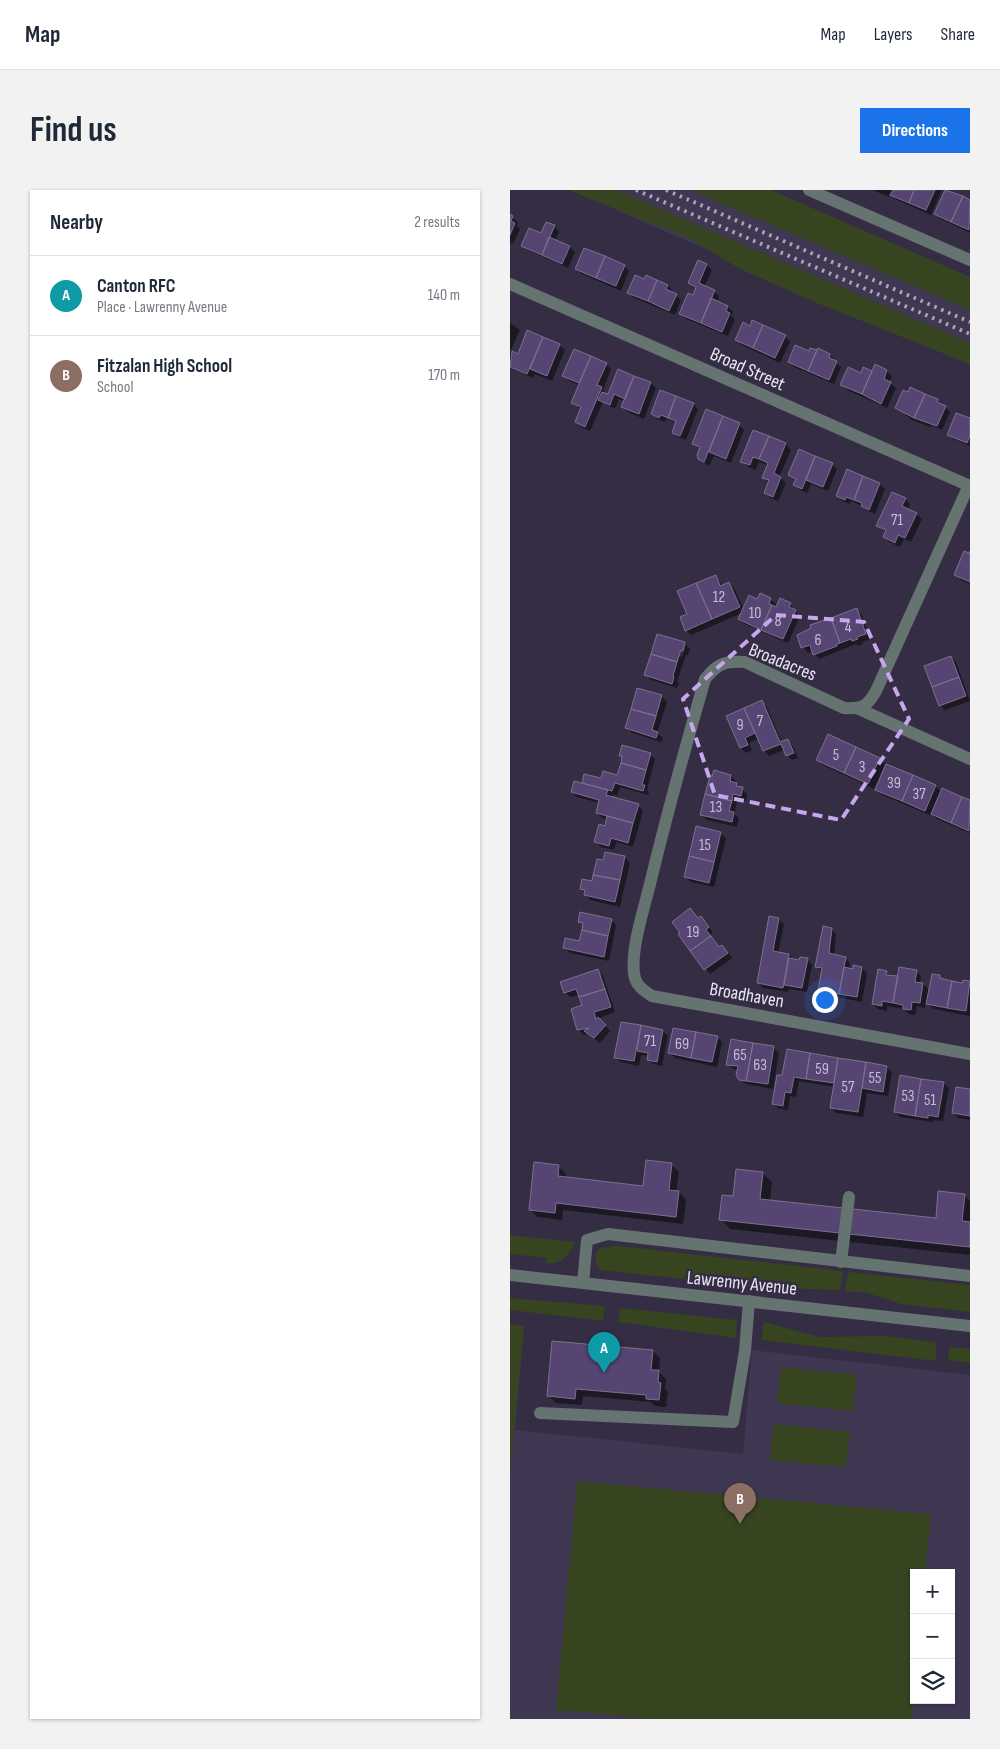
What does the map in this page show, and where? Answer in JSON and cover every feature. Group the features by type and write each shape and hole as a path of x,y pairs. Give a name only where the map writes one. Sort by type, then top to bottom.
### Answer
{"street":[{"path":"809,190 970,260"},
{"name":"Broad Street","path":"510,284 969,486"},
{"path":"859,708 870,702 876,691 969,486"},
{"name":"Broadacres","path":"639,987 634,975 634,959 642,916 666,816 705,679 714,667 728,661 745,662 844,708 859,708 970,759"},
{"name":"Broadhaven","path":"639,987 652,996 970,1054"},
{"path":"840,1262 849,1197"},
{"path":"583,1283 587,1240 608,1234 970,1276"},
{"name":"Lawrenny Avenue","path":"510,1275 970,1326"},
{"path":"540,1412 733,1422 744,1359 749,1301"}],"highlighted area":[{"path":"776,615 864,622 909,719 841,820 715,795 683,699"}],"shaded area":[{"path":"571,190 745,190 970,293 970,365"},
{"path":"524,1326 515,1430 743,1454 752,1350 970,1375 970,1719 510,1719 510,1331"}],"green space":[{"path":"568,190 617,190 970,343 970,364 817,303 740,269 689,238"},
{"path":"690,190 771,190 970,277 970,310"},
{"path":"510,1235 575,1242 567,1255 560,1261 546,1263 546,1258 510,1254"},
{"path":"614,1246 843,1271 840,1290 754,1287 601,1270 596,1265 595,1254 601,1248"},
{"path":"848,1272 970,1285 970,1312 901,1304 867,1293 845,1291"},
{"path":"510,1298 605,1306 603,1321 510,1310"},
{"path":"620,1308 737,1320 736,1338 618,1322"},
{"path":"764,1322 820,1337 882,1336 936,1342 936,1361 761,1340"},
{"path":"510,1324 524,1326 510,1474"},
{"path":"949,1347 970,1349 970,1363 948,1360"},
{"path":"781,1367 857,1375 853,1411 777,1403"},
{"path":"774,1424 850,1432 846,1467 770,1460"},
{"path":"577,1481 931,1514 925,1569 910,1569 910,1704 914,1704 912,1719 652,1719 556,1710"}],"building":[{"path":"893,190 914,190 909,203 890,195"},
{"path":"914,190 935,190 926,210 909,203"},
{"path":"945,190 963,196 951,222 934,214"},
{"path":"963,196 970,200 969,230 951,222"},
{"path":"510,214 513,216 511,221 515,223 510,235"},
{"path":"546,222 555,225 542,255 521,246 529,228 541,233"},
{"path":"549,237 570,246 562,264 542,255"},
{"path":"584,248 605,256 596,278 575,269"},
{"path":"605,256 625,265 616,286 596,278"},
{"path":"698,260 707,264 699,283 715,290 701,323 679,314 688,293 693,295 696,287 688,283"},
{"path":"635,275 644,279 646,275 657,280 648,301 627,293"},
{"path":"657,280 668,285 666,289 677,294 669,311 648,301"},
{"path":"711,298 728,306 726,311 730,313 722,332 701,323"},
{"path":"752,320 763,325 753,348 735,340 743,322 750,326"},
{"path":"763,325 786,335 775,358 753,348"},
{"path":"527,330 543,337 527,374 510,367 512,351 518,354"},
{"path":"543,337 560,344 547,376 530,369"},
{"path":"795,345 809,351 810,348 817,350 808,371 788,362"},
{"path":"818,348 830,354 829,358 837,361 829,380 808,371"},
{"path":"574,349 591,356 579,383 562,376"},
{"path":"591,356 607,363 597,385 602,387 585,427 575,422 581,407 571,403"},
{"path":"875,364 887,370 884,379 891,382 881,404 862,394"},
{"path":"848,367 861,373 863,367 872,371 862,394 840,385"},
{"path":"618,369 634,376 625,399 614,394 610,405 598,400 602,392 608,394"},
{"path":"634,376 651,382 639,414 621,407"},
{"path":"910,387 925,394 914,418 895,408 903,390 908,392"},
{"path":"660,390 676,396 668,418 661,415 659,418 651,414"},
{"path":"925,394 938,399 937,402 946,406 937,426 914,418"},
{"path":"676,396 694,403 680,436 672,433 676,421 668,418"},
{"path":"706,409 723,416 704,462 698,459 697,455 700,447 692,444"},
{"path":"956,413 970,418 970,436 967,443 947,435"},
{"path":"723,416 740,423 726,459 709,452"},
{"path":"753,430 769,436 759,459 753,457 750,465 740,462"},
{"path":"769,436 786,443 774,473 781,477 773,497 764,493 769,480 762,478 768,463 759,459"},
{"path":"799,449 815,456 802,489 793,485 796,479 788,475"},
{"path":"815,456 833,463 823,487 806,480"},
{"path":"847,469 863,476 854,500 846,497 845,500 836,496"},
{"path":"863,476 880,483 869,510 861,506 862,503 854,500"},
{"path":"892,492 906,498 902,506 917,513 905,538 898,535 895,543 883,537 886,530 876,526"},
{"path":"964,551 969,553 970,551 970,582 954,575"},
{"path":"716,575 720,586 729,582 740,607 712,619 696,583"},
{"path":"696,583 712,619 685,631 680,617 687,614 677,591"},
{"path":"760,593 771,598 769,604 772,605 761,630 738,619 749,595 757,599"},
{"path":"780,598 791,603 789,607 796,610 783,639 761,630 772,605 776,607"},
{"path":"857,608 866,634 857,637 858,639 852,641 851,639 840,643 831,618"},
{"path":"831,618 840,643 837,646 813,655 810,645 801,648 797,635 811,628 810,625"},
{"path":"657,634 685,642 677,662 651,654"},
{"path":"651,654 677,662 672,684 644,675"},
{"path":"951,656 959,677 932,687 924,666"},
{"path":"959,677 966,696 939,706 932,687"},
{"path":"637,688 662,695 656,716 631,709"},
{"path":"762,700 780,742 788,739 794,753 786,756 781,744 763,751 744,708"},
{"path":"744,708 755,733 745,738 748,745 740,748 726,716"},
{"path":"631,709 656,716 652,730 658,732 656,738 625,728"},
{"path":"828,734 856,747 844,773 816,760"},
{"path":"622,745 651,753 646,770 621,763 622,756 619,756"},
{"path":"856,747 880,758 868,784 844,773"},
{"path":"621,763 646,770 642,785 645,785 643,791 615,783 612,791 582,783 584,774 601,778 603,771 617,775"},
{"path":"886,764 913,775 902,801 875,790"},
{"path":"714,770 731,775 730,781 737,783 736,786 743,787 741,796 733,794 732,801 705,794 710,776 712,776"},
{"path":"913,775 936,785 925,811 902,801"},
{"path":"574,781 608,790 606,795 639,804 633,823 596,813 599,800 571,792"},
{"path":"942,788 962,797 951,823 931,814"},
{"path":"705,794 732,801 729,811 734,812 732,822 700,815"},
{"path":"962,797 970,800 969,831 951,823"},
{"path":"607,816 633,823 628,843 611,838 609,846 594,842 599,824 605,826"},
{"path":"696,826 721,832 714,862 689,856"},
{"path":"605,852 625,856 620,880 593,875 597,859 603,860"},
{"path":"689,856 714,862 709,883 684,877"},
{"path":"593,875 620,880 615,902 584,895 585,890 580,889 582,879 592,881"},
{"path":"690,908 698,918 701,916 709,927 706,930 711,936 690,951 672,922"},
{"path":"580,912 612,919 608,936 582,930 583,923 578,922"},
{"path":"769,916 779,918 773,951 789,954 783,988 757,983"},
{"path":"823,926 832,928 829,953 846,957 839,994 828,992 827,998 817,996 822,968 815,967"},
{"path":"582,930 608,936 604,957 563,948 565,938 579,941"},
{"path":"711,936 719,947 722,945 728,953 704,970 690,951"},
{"path":"800,957 808,958 802,988 784,985 789,958 799,960"},
{"path":"853,965 862,967 857,997 839,994 844,967 853,969"},
{"path":"899,967 917,970 915,982 923,983 920,1003 912,1002 911,1010 903,1009 903,1005 893,1003"},
{"path":"598,969 605,989 579,997 576,989 564,993 560,982"},
{"path":"878,969 887,971 886,975 898,976 893,1003 882,1001 882,1006 872,1004"},
{"path":"932,974 940,975 940,978 952,981 947,1008 926,1004"},
{"path":"963,980 970,981 966,1011 947,1008 952,981 962,983"},
{"path":"605,989 611,1007 594,1012 596,1020 598,1017 606,1025 594,1038 584,1031 589,1028 577,1030 571,1009 582,1005 579,997"},
{"path":"621,1022 641,1025 634,1061 614,1058"},
{"path":"641,1025 663,1030 657,1062 647,1060 648,1053 637,1051"},
{"path":"673,1028 696,1032 691,1058 668,1053"},
{"path":"696,1032 718,1036 712,1062 691,1058"},
{"path":"731,1039 753,1043 746,1081 739,1080 736,1075 738,1066 726,1065"},
{"path":"753,1043 774,1046 768,1084 746,1081"},
{"path":"787,1049 810,1053 806,1079 794,1077 791,1093 785,1092 783,1106 772,1104 777,1075 782,1075"},
{"path":"810,1053 838,1058 834,1083 806,1079"},
{"path":"838,1058 866,1062 858,1112 830,1108"},
{"path":"866,1062 887,1066 883,1092 862,1088"},
{"path":"900,1075 921,1079 915,1116 894,1112"},
{"path":"921,1079 944,1082 938,1117 928,1115 928,1118 915,1116"},
{"path":"956,1087 970,1089 970,1116 952,1113"},
{"path":"646,1160 672,1163 669,1190 679,1191 676,1217 556,1203 555,1213 529,1210 534,1162 559,1165 558,1176 643,1186"},
{"path":"736,1169 763,1172 760,1199 936,1218 938,1191 965,1194 962,1221 970,1222 970,1247 719,1220 722,1195 733,1196"},
{"path":"552,1341 653,1350 651,1370 659,1370 658,1382 661,1383 659,1400 646,1399 646,1395 576,1389 575,1399 547,1396"}],"railway":[{"path":"636,190 970,334"},
{"path":"666,190 970,322"}],"place":[{"name":"Canton RFC","path":"604,1373"},
{"name":"Fitzalan High School","path":"740,1524"}]}
